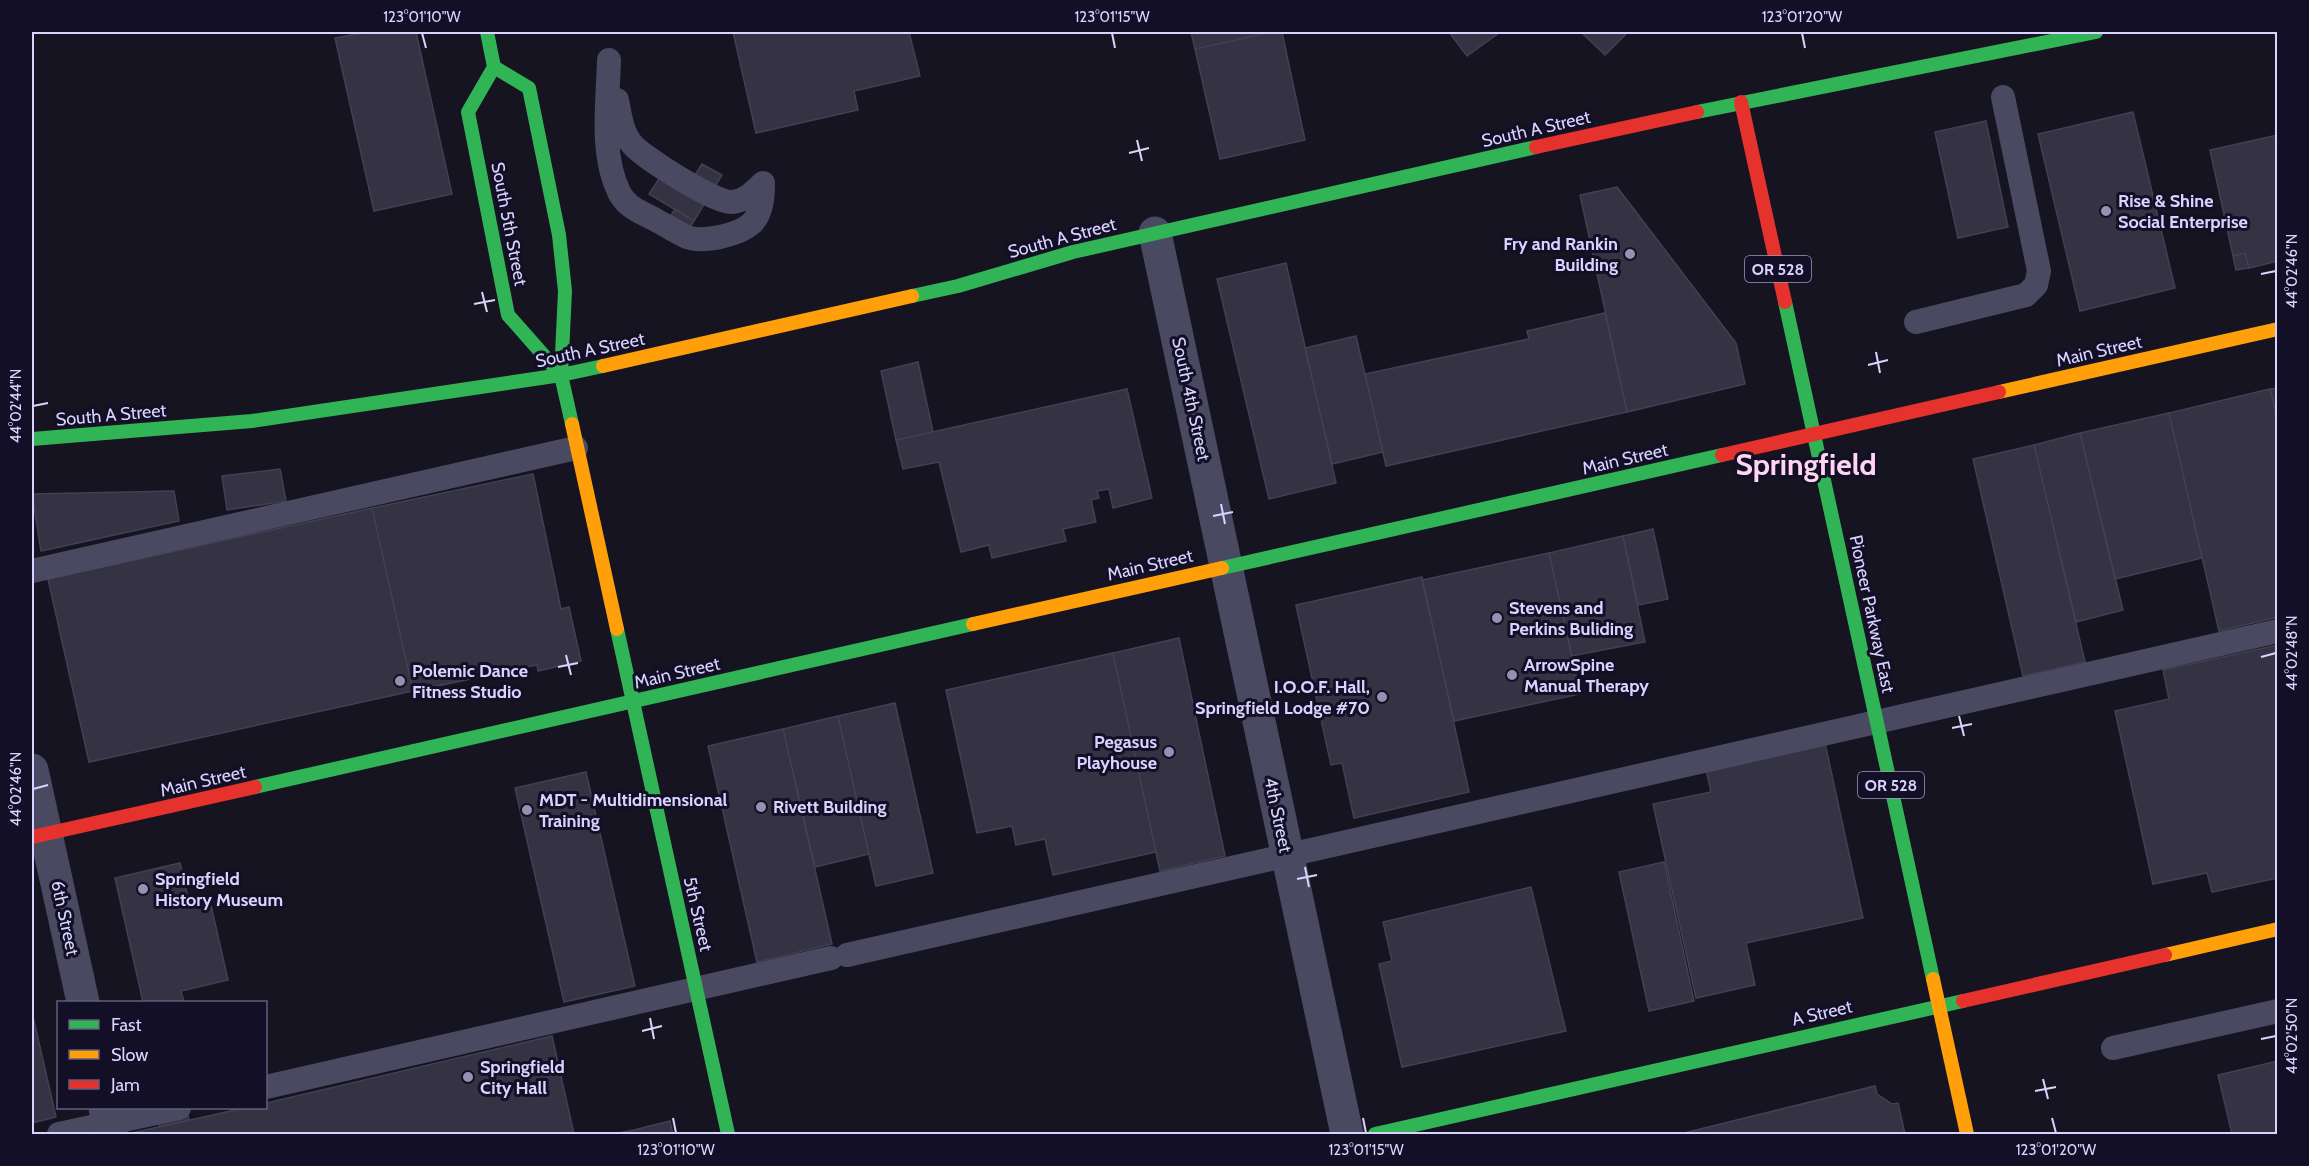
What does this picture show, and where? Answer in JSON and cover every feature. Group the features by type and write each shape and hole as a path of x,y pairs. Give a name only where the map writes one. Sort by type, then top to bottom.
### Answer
{"main road":[{"path":"487,32 494,67"},
{"name":"South A Street","path":"32,439 252,421 561,375 958,286 1073,252 1155,233 1741,102 2096,32"},
{"name":"South 5th Street","path":"561,375 508,315 468,112 494,67 529,88 559,235 565,291 561,375 632,702"},
{"name":"Pioneer Parkway East","path":"1741,102 1967,1134"},
{"name":"Main Street","path":"39,836 1227,566 1815,436 2277,329"},
{"name":"5th Street","path":"632,702 728,1134"},
{"name":"A Street","path":"1375,1134 2277,929"}],"street":[{"name":"South 4th Street","path":"1155,233 1227,566"},
{"name":"4th Street","path":"1227,566 1286,854 1347,1134"},
{"name":"6th Street","path":"32,770 39,836 82,1001"}],"lane":[{"path":"609,60 626,133 631,143 646,158 721,201 741,200 751,195 763,183 762,200 753,222 738,231 705,239 688,237 629,206 620,195 614,181 608,148 609,60"},
{"path":"1916,322 2026,295 2036,285 2039,271 2003,97"},
{"path":"32,571 576,448"},
{"path":"267,1088 1286,854 2277,631"},
{"path":"2113,1048 2277,1011"},
{"path":"59,1134 170,1109"}],"building":[{"path":"367,32 416,32 452,194 374,211 335,38"},
{"path":"733,32 909,32 920,76 854,91 858,110 756,133"},
{"path":"1191,32 1272,32 1195,49"},
{"path":"1272,32 1282,32 1305,140 1220,159 1195,49"},
{"path":"1449,32 1498,32 1499,33 1467,56"},
{"path":"1581,32 1628,32 1605,55"},
{"name":"Rise & Shine Social Enterprise","path":"2133,112 2175,288 2080,311 2038,134"},
{"path":"1986,121 2008,227 1958,238 1935,132"},
{"path":"2278,135 2278,261 2249,268 2245,253 2233,256 2210,150"},
{"path":"702,164 722,175 708,198 688,186"},
{"path":"664,171 708,198 694,221 649,194"},
{"name":"Fry and Rankin Building","path":"1617,187 1736,343 1745,384 1627,412 1580,195"},
{"path":"675,209 694,221 680,242 661,231"},
{"path":"2245,253 2249,268 2236,270 2233,256"},
{"path":"1286,263 1336,483 1269,499 1217,279"},
{"path":"1605,313 1627,412 1386,466 1365,374 1529,339 1527,331"},
{"path":"1356,336 1383,452 1332,464 1305,348"},
{"path":"918,362 933,432 896,440 881,371"},
{"path":"2278,388 2278,421 2270,389"},
{"path":"1127,389 1152,498 1113,508 1109,489 1097,491 1099,498 1091,500 1096,522 1063,529 1066,541 992,558 989,545 961,552 939,462 903,469 896,440"},
{"path":"2270,389 2278,421 2278,617 2219,631 2169,413"},
{"path":"2169,413 2202,558 2115,579 2080,433"},
{"path":"2080,433 2123,610 2076,622 2034,445"},
{"path":"2034,445 2085,662 2023,676 1973,459"},
{"path":"280,469 286,501 227,510 222,476"},
{"path":"533,474 561,609 569,607 581,661 538,671 537,665 413,691 372,508"},
{"path":"174,491 179,521 41,551 32,494"},
{"path":"372,508 413,691 89,762 48,579"},
{"path":"1653,529 1668,599 1638,605 1623,536"},
{"path":"1623,536 1645,642 1572,656 1549,553"},
{"name":"Stevens and Perkins Buliding","path":"1549,553 1580,694 1454,721 1422,580"},
{"name":"I.O.O.F. Hall, Springfield Lodge #70","path":"1422,577 1469,792 1354,818 1342,763 1331,765 1296,605"},
{"name":"Pegasus Playhouse","path":"1179,638 1225,856 1160,871 1113,653"},
{"path":"2278,645 2278,878 2212,892 2207,873 2153,884 2115,711 2169,699 2163,670"},
{"path":"1113,653 1156,852 1053,875 1045,839 1016,845 1012,826 977,833 946,690"},
{"path":"895,703 933,873 876,886 838,716"},
{"path":"838,716 869,854 815,867 783,729"},
{"name":"Rivett Building","path":"783,729 832,944 757,962 708,746"},
{"path":"1825,743 1863,918 1746,943 1755,985 1696,998 1653,804 1711,792 1706,769"},
{"path":"586,772 635,986 564,1002 515,788"},
{"path":"1664,862 1694,1001 1649,1011 1619,872"},
{"path":"180,863 190,907 210,901 228,980 181,991 184,1001 143,1001 115,878"},
{"path":"1531,887 1566,1031 1402,1067 1379,964 1392,961 1383,922"},
{"path":"32,1012 56,1117 32,1123"},
{"name":"Springfield City Hall","path":"552,1036 574,1134 127,1134 240,1109 267,1109 267,1103"},
{"name":"Springfield City Hall","path":"552,1036 574,1134 127,1134 240,1109 267,1109 267,1103"},
{"path":"2278,1061 2278,1134 2232,1134 2218,1075"},
{"path":"1875,1086 1877,1094 1892,1104 1898,1103 1905,1134 1680,1134"},
{"path":"186,1109 189,1120 160,1127 156,1111"},
{"path":"670,1121 673,1134 613,1134 634,1130"}],"traffic: fast":[{"path":"487,32 494,67 468,112 508,315 561,375"},
{"path":"1697,112 2096,32"},
{"path":"494,67 529,88 559,235 565,291 561,375 572,424"},
{"path":"912,296 958,286 1073,252 1536,147"},
{"path":"1785,302 1933,979"},
{"path":"32,439 252,421 561,375 603,366"},
{"path":"1222,568 1722,455"},
{"path":"255,787 973,624"},
{"path":"617,629 728,1134"},
{"path":"1375,1134 1963,1001"}],"traffic: slow":[{"path":"603,366 912,296"},
{"path":"1999,392 2278,329"},
{"path":"572,424 617,629"},
{"path":"973,624 1222,568"},
{"path":"2165,955 2278,929"},
{"path":"1933,979 1967,1134"}],"traffic: jam":[{"path":"1741,102 1785,302"},
{"path":"1536,147 1697,112"},
{"path":"1722,455 1999,392"},
{"path":"32,837 255,787"},
{"path":"1963,1001 2165,955"}],"place":[{"name":"Rise & Shine Social Enterprise","path":"2106,211"},
{"name":"Fry and Rankin Building","path":"1630,254"},
{"name":"Stevens and Perkins Buliding","path":"1497,618"},
{"name":"ArrowSpine Manual Therapy","path":"1512,675"},
{"name":"Polemic Dance Fitness Studio","path":"400,681"},
{"name":"I.O.O.F. Hall, Springfield Lodge #70","path":"1382,697"},
{"name":"Pegasus Playhouse","path":"1169,752"},
{"name":"Rivett Building","path":"761,807"},
{"name":"MDT - Multidimensional Training","path":"527,810"},
{"name":"Springfield History Museum","path":"143,889"},
{"name":"Springfield City Hall","path":"468,1077"}],"district":[{"name":"Springfield","path":"1806,465"}]}
